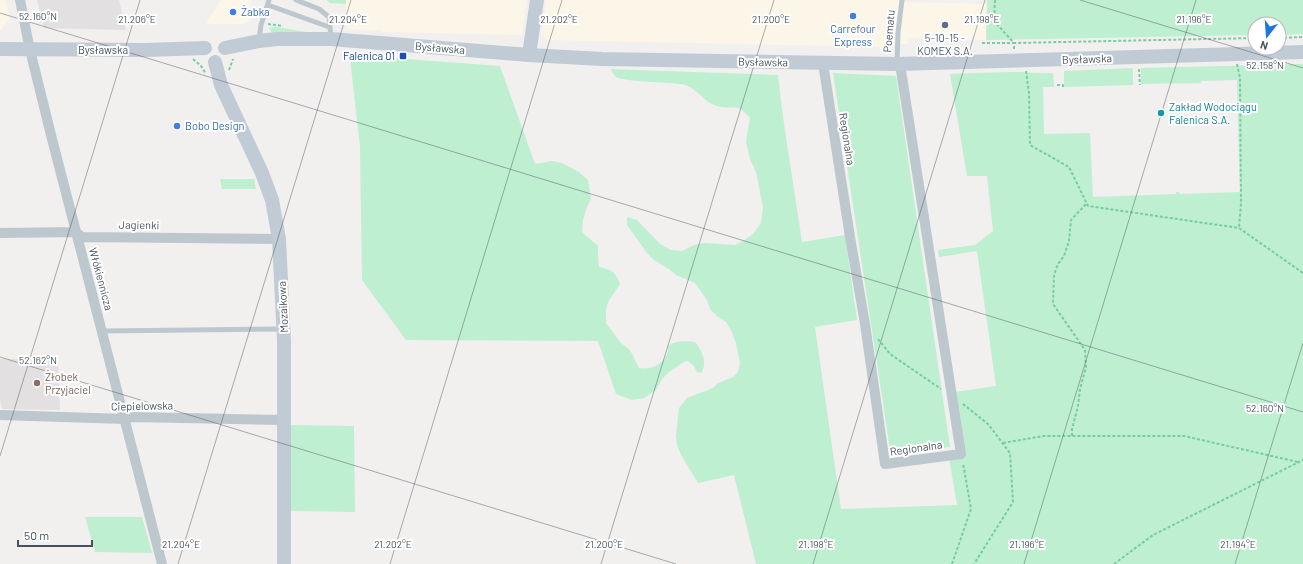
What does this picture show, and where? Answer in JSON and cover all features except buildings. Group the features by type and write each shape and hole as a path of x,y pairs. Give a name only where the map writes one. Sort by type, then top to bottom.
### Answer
{"street":[{"name":"Włókiennicza","path":"20,0 30,50 162,564"},
{"path":"529,56 537,0"},
{"name":"Bysławska","path":"225,48 259,40 330,33 529,56 610,59 898,64 1303,52"},
{"path":"216,41 222,44 225,48 224,57 219,61 211,61 206,56 205,48 209,43 216,41"},
{"name":"Bysławska","path":"0,49 146,50 205,48"},
{"name":"Mozaikowa","path":"215,62 221,85 262,172 272,200 279,239 284,329 284,564"},
{"name":"Regionalna","path":"823,63 865,324 885,464 961,454"},
{"path":"898,64 961,454"},
{"name":"Jagienki","path":"0,233 76,232 82,237 279,239"},
{"name":"Ciepielowska","path":"0,415 124,419 133,417 284,420"}],"lane":[{"path":"296,0 320,9 328,17 330,33"},
{"name":"Poematu","path":"898,64 898,32 902,0"},
{"path":"259,40 262,23 269,3 330,33"},
{"path":"102,331 284,329"}],"path":[{"path":"995,0 994,21 1014,43 1014,54"},
{"path":"1287,38 1303,37"},
{"path":"982,43 1247,38"},
{"path":"190,57 201,66 208,78"},
{"path":"227,74 233,58 237,57"},
{"path":"1236,63 1240,78 1241,203 1239,228"},
{"path":"1139,66 1140,84"},
{"path":"1026,68 1029,93 1030,144 1069,167 1088,206 1239,228 1303,273"},
{"path":"1057,85 1062,85 1063,87"},
{"path":"1072,436 1080,389 1086,367 1085,350 1053,304 1054,282 1056,270 1064,256 1069,241 1071,220 1087,203"},
{"path":"1002,443 1042,436 1184,436 1298,462"},
{"path":"952,564 970,509 961,454"},
{"path":"1114,564 1152,535 1303,460"}],"shaded area":[{"path":"0,0 5,0 10,18 0,31"},
{"path":"37,0 119,0 126,30 44,28"},
{"path":"221,0 252,0 250,19 245,24 205,24"},
{"path":"326,0 527,0 522,35 381,32 381,30 373,31 346,29 346,4 330,3"},
{"path":"546,0 899,0 899,2 987,4 986,40 909,38 908,44 887,44 884,47 548,40 541,34"},
{"path":"0,359 58,359 60,410 2,409 0,399"}],"green space":[{"path":"326,0 346,0 346,4 330,3"},
{"path":"987,0 1303,0 1303,34 1287,35 1287,16 1247,16 1247,35 986,40"},
{"path":"276,27 307,32 272,33 269,28"},
{"path":"352,55 500,66 535,164 552,161 562,163 579,172 588,180 591,199 583,220 582,232 598,246 599,267 613,272 620,284 608,302 606,310 606,323 621,343 630,350 639,368 650,368 658,365 667,355 668,346 671,344 681,341 695,342 700,349 704,361 701,373 697,372 694,366 688,361 684,362 669,372 662,379 656,390 644,398 632,400 616,394 598,341 406,340 362,280 360,147 350,58"},
{"path":"1303,64 1303,564 756,564 734,475 698,483 681,455 677,445 676,436 679,408 687,398 713,388 718,383 733,377 738,372 740,363 732,332 726,322 710,309 707,300 695,283 676,275 654,260 647,253 627,225 627,217 637,220 660,244 671,250 682,251 694,245 704,243 735,245 754,233 761,223 763,207 756,172 750,159 746,142 750,118 738,108 722,107 712,104 686,85 621,79 616,77 611,69 778,75 802,242 845,235 857,320 815,327 841,509 957,505 949,458 964,456 955,392 996,386 977,251 939,257 938,250 975,245 993,231 987,176 967,176 950,74 1010,72 1053,73 1054,87 1043,87 1044,134 1090,133 1093,197 1176,194 1176,192 1179,192 1180,194 1240,192 1237,80 1201,81 1201,83 1141,84 1141,68"},
{"path":"1133,68 1133,85 1064,87 1064,71"},
{"path":"833,73 896,76 950,447 891,456"},
{"path":"220,179 254,179 256,189 222,189"},
{"path":"291,425 354,426 355,512 291,511"},
{"path":"85,517 142,517 152,553 95,552"}],"place":[{"name":"Żabka","path":"233,12"},
{"name":"Carrefour Express","path":"853,16"},
{"name":"5-10-15 - KOMEX S.A.","path":"945,25"},
{"name":"Falenica 01","path":"403,56"},
{"name":"Zakład Wodociągu Falenica S.A.","path":"1161,113"},
{"name":"Bobo Design","path":"177,126"},
{"name":"Żłobek Przyjaciel","path":"37,383"}]}
